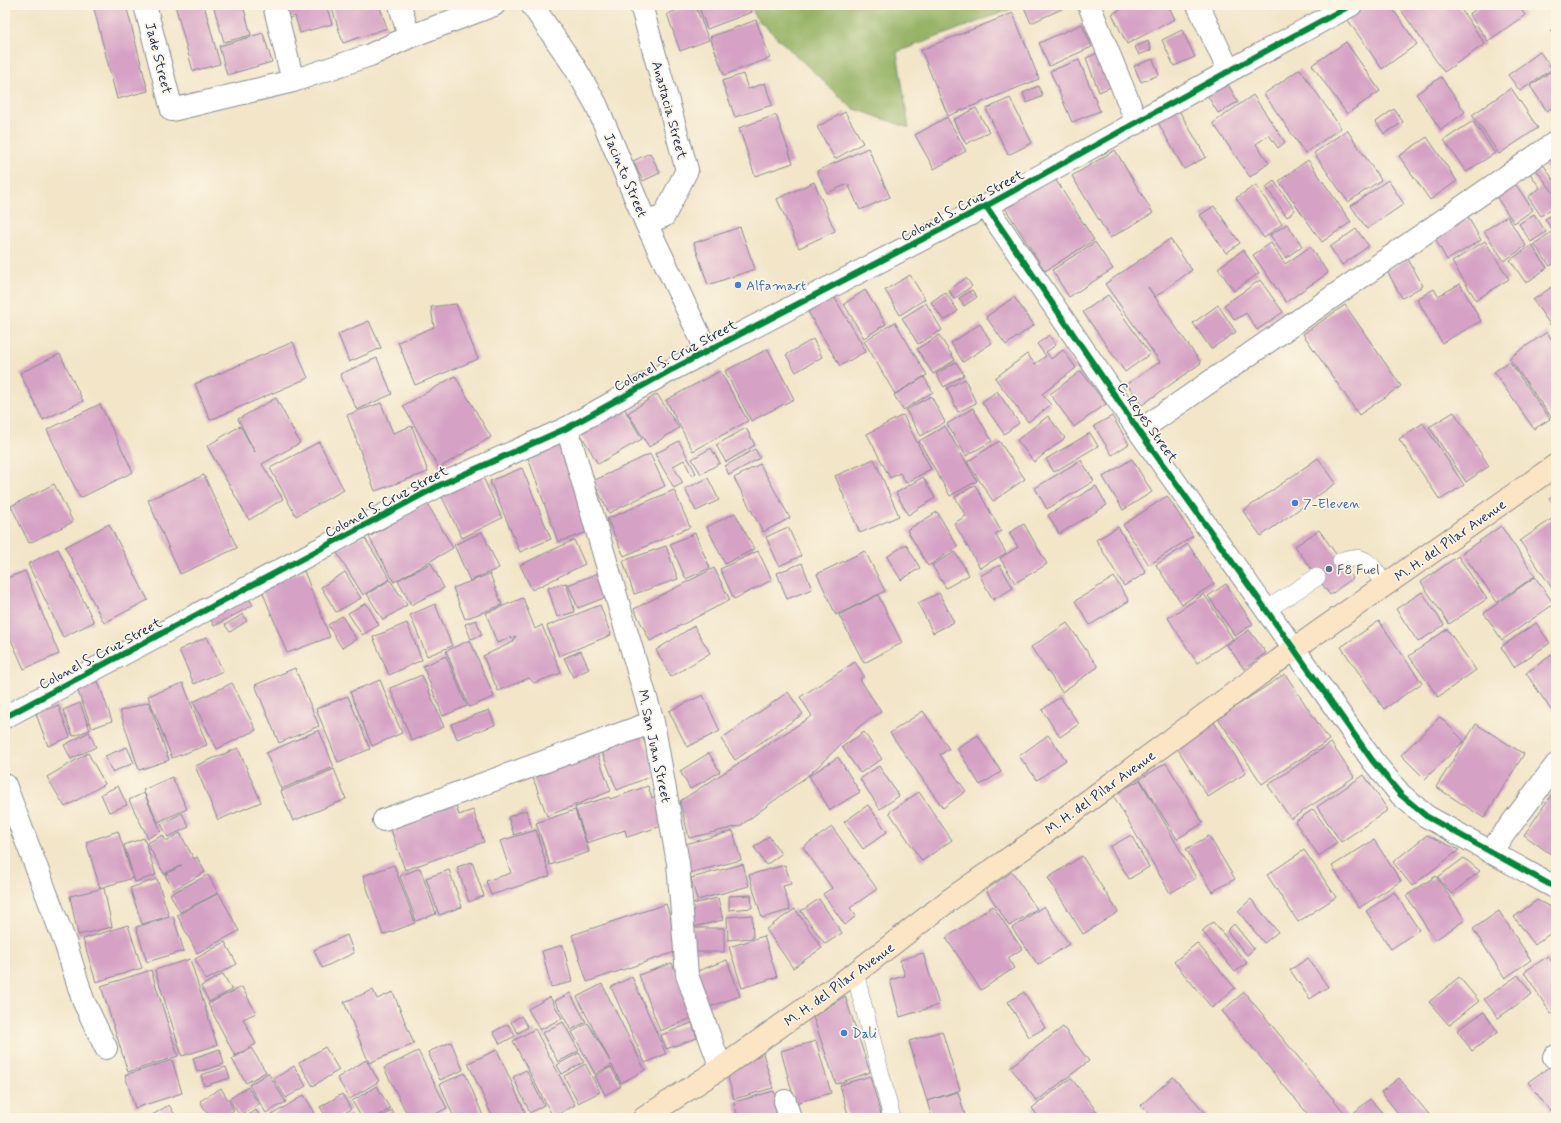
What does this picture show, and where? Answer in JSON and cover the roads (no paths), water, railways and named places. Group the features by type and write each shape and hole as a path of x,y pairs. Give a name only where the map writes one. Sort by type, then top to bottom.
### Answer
{"main road":[{"name":"M. H. del Pilar Avenue","path":"644,1118 721,1068 855,973 952,898 1031,843 1294,649 1556,465"}],"street":[{"name":"Jade Street","path":"146,5 172,110 293,81"},
{"path":"274,5 293,81 370,54 409,37 494,5"},
{"path":"400,5 409,37"},
{"name":"Jacinto Street","path":"532,5 574,66 596,104 646,223 707,351"},
{"name":"Anastacia Street","path":"641,5 687,170 664,216 646,223"},
{"path":"1089,5 1137,123"},
{"path":"1198,5 1229,71"},
{"name":"Colonel S. Cruz Street","path":"5,717 440,485 566,428 707,351 986,206 1350,5"},
{"path":"1139,431 1556,142"},
{"name":"C. Reyes Street","path":"986,206 1139,431 1372,760 1401,795 1426,816 1556,888"},
{"name":"M. San Juan Street","path":"566,428 653,722 678,862 687,975 721,1068"},
{"path":"384,820 653,722"},
{"path":"1490,852 1556,765"},
{"path":"5,785 66,945 83,1000 106,1048"}],"lane":[{"path":"1341,561 1352,557 1362,559 1371,564 1385,586"},
{"path":"1266,610 1317,577"},
{"path":"855,973 892,1118"}],"place":[{"name":"Alfamart","path":"738,285"},
{"name":"7-Eleven","path":"1295,503"},
{"name":"F8 Fuel","path":"1329,569"},
{"name":"Dali","path":"844,1033"}]}
